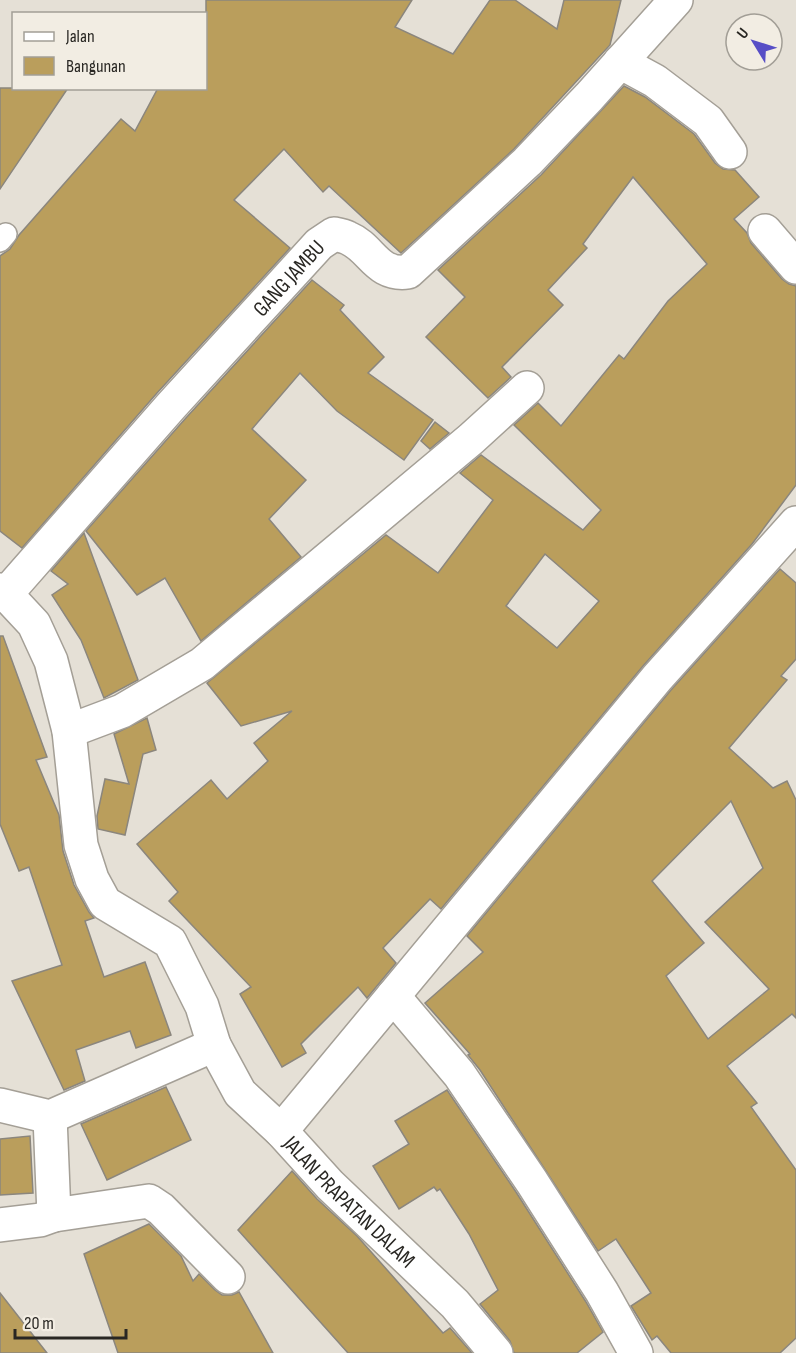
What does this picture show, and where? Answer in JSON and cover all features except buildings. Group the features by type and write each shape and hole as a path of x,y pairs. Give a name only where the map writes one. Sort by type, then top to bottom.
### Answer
{"street":[{"name":"GANG JAMBU","path":"3,592 319,244 334,234 350,238 385,269 395,273 408,272 527,162 676,0"},
{"path":"620,62 655,81 699,114 708,122 730,152"},
{"path":"765,231 796,267"},
{"path":"69,732 122,711 202,664 471,439 527,388"},
{"path":"281,1131 657,678 796,523"},
{"name":"JALAN PRAPATAN DALAM","path":"3,592 34,624 51,661 69,732 81,845 92,879 105,903 170,942 202,1006 214,1044 240,1093 281,1131 330,1185 455,1304 496,1353"},
{"path":"393,996 459,1074 561,1225 636,1353"},
{"path":"0,1105 50,1117 214,1044"},
{"path":"50,1117 54,1215"},
{"path":"0,1225 149,1201 161,1209 228,1277"}]}
